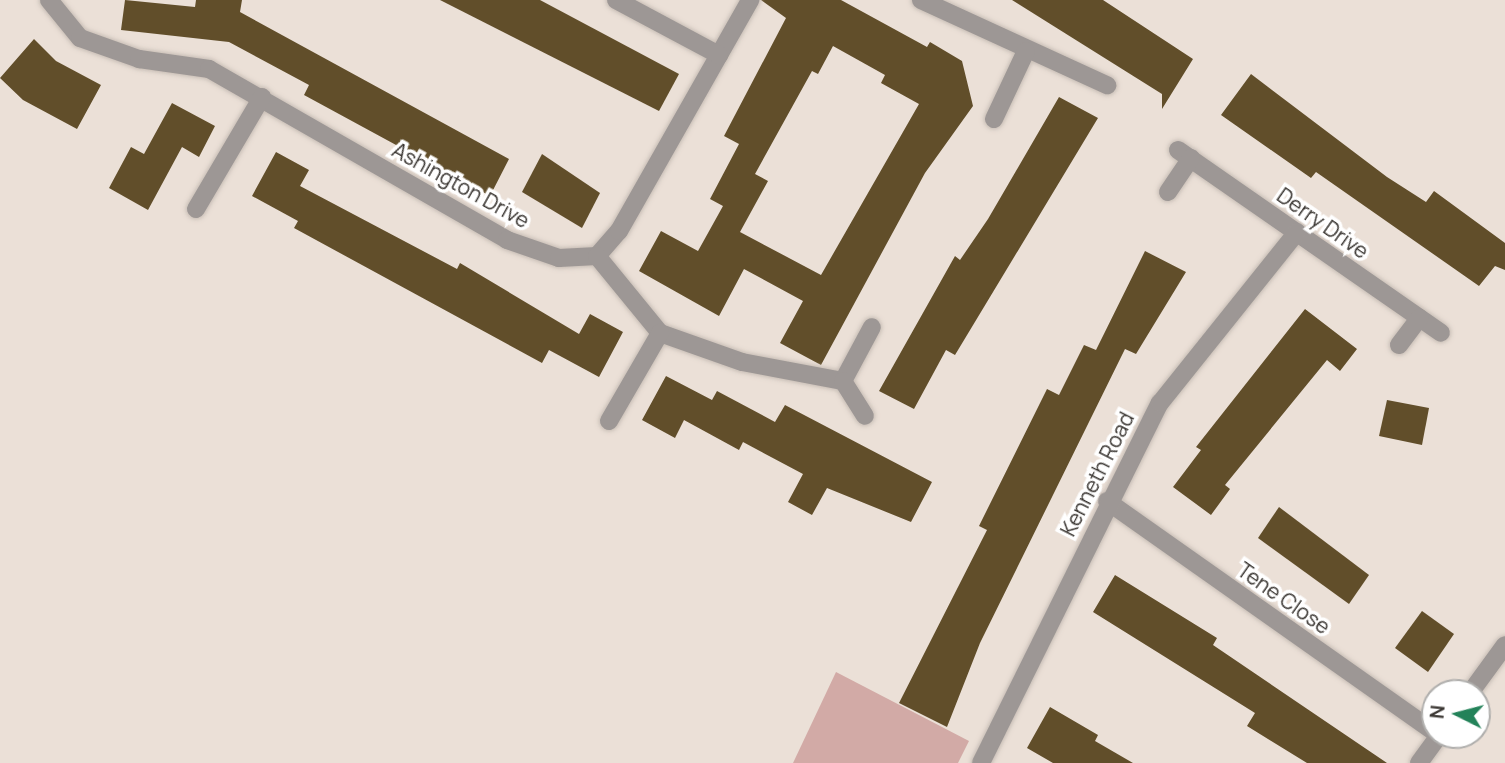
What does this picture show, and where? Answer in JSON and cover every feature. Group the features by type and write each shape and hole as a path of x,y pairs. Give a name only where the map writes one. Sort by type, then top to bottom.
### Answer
{"street":[{"name":"Ashington Drive","path":"48,0 80,38 139,59 209,69 507,240 559,258 597,256"},
{"path":"616,0 719,55"},
{"path":"750,0 626,220 597,256 660,333 742,362 843,381 865,416"},
{"path":"920,0 1026,51 1107,85"},
{"path":"994,119 1026,51"},
{"path":"196,209 262,97"},
{"name":"Derry Drive","path":"1168,192 1184,154 1441,333"},
{"name":"Kenneth Road","path":"981,763 1107,501 1160,402 1297,232"},
{"path":"1399,345 1419,318"},
{"path":"843,381 872,327"},
{"path":"609,421 660,333"},
{"name":"Tene Close","path":"1107,501 1421,722"},
{"path":"1480,679 1505,645"}],"shaded area":[{"path":"836,672 969,741 958,763 793,763"}],"building":[{"path":"125,0 195,7 196,0 242,0 240,12 509,159 490,196 304,95 309,85 229,42 121,30"},
{"path":"440,0 540,0 679,74 659,111"},
{"path":"761,0 841,0 927,47 930,42 962,61 973,106 925,173 821,365 780,343 803,301 744,269 719,316 639,271 661,231 698,251 723,206 710,199 739,144 724,136 786,18","holes":["833,46 885,75 881,83 919,104 821,275 740,232 768,181 755,174 812,71 818,74"]},
{"path":"1012,0 1103,0 1193,59 1162,109 1162,94"},
{"path":"34,39 56,61 101,85 77,129 23,100 0,78"},
{"path":"1251,74 1387,177 1426,202 1434,191 1505,243 1505,270 1495,266 1479,286 1316,172 1311,178 1221,115"},
{"path":"1059,97 1098,118 955,355 946,350 914,409 879,391 955,256 960,260 988,219"},
{"path":"172,103 215,126 199,157 182,147 148,210 109,188 131,147 144,154"},
{"path":"276,152 309,170 300,186 457,269 460,263 579,334 590,314 623,332 599,377 549,350 542,363 294,228 298,221 252,196"},
{"path":"542,154 600,193 582,228 522,192"},
{"path":"1145,251 1186,272 1136,354 1125,349 980,643 947,727 899,703 987,530 979,526 1047,389 1059,395 1084,345 1096,350"},
{"path":"1305,309 1357,349 1340,371 1327,360 1225,485 1230,489 1211,515 1173,487 1201,450 1196,447"},
{"path":"666,376 712,400 717,391 775,422 785,405 932,482 911,522 827,488 812,515 788,502 803,474 743,442 739,450 684,420 675,438 642,420"},
{"path":"1387,400 1429,408 1422,445 1379,436"},
{"path":"1279,507 1369,575 1349,604 1258,538"},
{"path":"1115,575 1217,638 1213,645 1387,763 1307,763 1247,726 1255,713 1093,612"},
{"path":"1422,611 1454,634 1428,672 1395,648"},
{"path":"1050,707 1098,735 1095,741 1133,763 1053,763 1027,748"}]}
